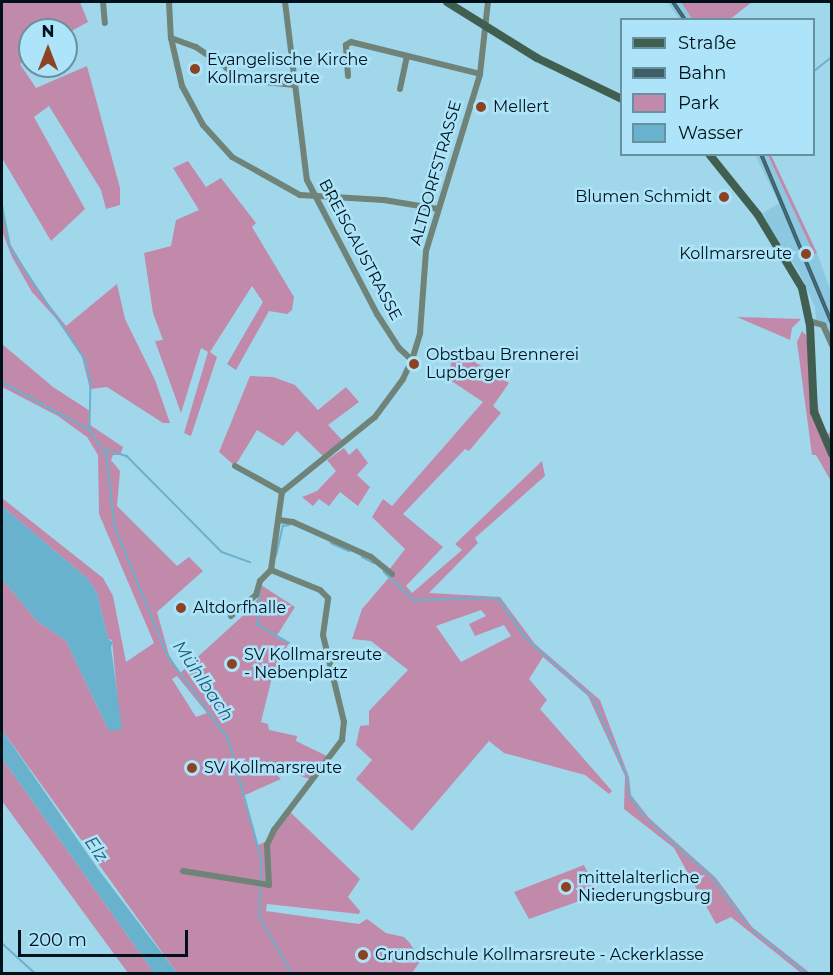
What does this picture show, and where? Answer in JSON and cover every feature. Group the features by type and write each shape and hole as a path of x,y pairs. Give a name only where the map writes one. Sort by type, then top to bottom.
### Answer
{"main road":[{"path":"447,2 484,22 537,58 620,99"},
{"path":"711,156 748,201 788,261 802,288 809,321 811,389 822,436 831,454"}],"street":[{"path":"103,2 105,23"},
{"path":"169,2 171,38 182,87 216,141 232,157 268,180 315,198 375,199 438,209"},
{"name":"BREISGAUSTRASSE","path":"285,2 303,161 315,198 377,314 399,348 412,360"},
{"name":"ALTDORFSTRASSE","path":"282,492 375,417 403,379 412,360 420,333 426,251 480,74 488,2"},
{"path":"171,38 196,47 244,80 295,85"},
{"path":"348,76 348,42 480,74"},
{"path":"400,89 407,56"},
{"path":"809,321 822,325 831,345"},
{"path":"231,616 256,595 260,581 272,570 282,492 236,466"},
{"path":"279,519 293,522 371,557 392,574"},
{"path":"183,871 268,885 269,840 336,751 344,725 323,635 328,598 320,590 272,570"}],"shaded area":[{"path":"667,2 681,2 691,18 678,18"},
{"path":"756,156 768,156 817,253 831,291 831,345 826,329 816,321 815,307 799,272 761,214 779,203"}],"green space":[{"path":"2,2 80,2 88,22 78,27 78,18 18,18 18,78 29,78 36,88 59,78 78,78 78,70 87,66 120,188 120,205 106,209 101,190 49,106 34,117 85,209 51,241 2,158"},
{"path":"681,2 752,2 732,18 691,18"},
{"path":"768,156 771,156 817,253 814,254"},
{"path":"188,161 206,187 221,178 256,223 252,227 294,297 292,310 287,314 269,311 236,370 227,364 263,302 252,286 210,352 217,357 191,436 184,433 208,352 201,348 181,413 155,341 163,340 153,313 144,253 171,246 176,220 199,210 173,168"},
{"path":"2,199 9,242 41,295 66,326 117,284 125,319 155,380 170,423 163,423 107,387 90,389 82,357 61,324 32,292 12,257 2,231"},
{"path":"737,317 801,319 792,328 790,340"},
{"path":"802,331 806,335 819,412 827,434 831,432 831,481 816,455 812,455 797,342"},
{"path":"2,344 53,387 90,411 90,425 123,447 120,455 113,455 111,460 120,471 117,506 177,566 189,557 203,571 157,612 169,655 180,673 247,612 260,596 261,585 295,607 276,637 289,643 274,669 261,722 268,724 269,730 297,736 296,741 331,758 313,780 279,769 276,774 281,779 243,796 258,845 269,840 289,811 360,879 348,897 360,911 359,914 267,904 266,911 359,924 367,919 386,933 404,937 409,942 421,960 412,973 177,973 2,730 2,579 36,620 66,641 107,727 119,715 112,640 108,639 97,593 88,579 2,506 2,498 103,578 113,596 126,662 154,643 99,514 98,455 87,437 58,416 2,387","holes":["177,676 207,713 196,717 172,679"]},
{"path":"455,350 509,383 493,406 501,413 469,451 465,449 403,514 443,547 406,586 412,593 462,550 455,544 542,461 545,476 475,538 478,543 429,593 500,597 535,644 600,700 629,777 631,795 649,818 716,878 752,927 810,973 801,973 731,917 716,924 674,848 624,809 625,776 588,696 543,657 529,679 547,700 540,709 612,791 609,794 585,775 504,753 489,741 412,831 356,779 372,760 356,745 360,726 369,725 369,711 408,670 371,641 352,639 362,609 392,574 389,570 405,549 372,517 383,499 392,506 483,402 447,378","holes":["481,610 486,616 469,624 475,636 504,625 511,636 461,662 436,626"]},
{"path":"250,376 273,377 295,385 318,410 346,387 359,402 328,425 343,441 324,457 297,431 283,446 257,430 235,466 219,452"},
{"path":"344,448 349,455 357,448 368,463 357,475 370,487 358,506 340,492 329,506 319,499 313,506 302,497 317,491 336,471 327,460"},
{"path":"2,758 154,973 128,973 2,801"},
{"path":"584,865 599,894 529,919 514,892"}],"water":[{"path":"2,506 88,579 97,593 108,639 113,642 111,647 122,729 110,731 107,727 66,641 36,620 2,579"},
{"path":"2,730 98,869 177,973 154,973 2,758"}],"waterway":[{"path":"815,70 832,57"},
{"path":"2,204 11,249 85,359 91,382 90,430"},
{"name":"Mühlbach","path":"2,382 90,430 107,456 115,527 168,656 229,740 261,856 262,882"},
{"path":"106,450 127,456 222,552 250,562"},
{"path":"276,556 283,526 289,525"},
{"path":"331,543 349,551"},
{"path":"362,557 374,563"},
{"path":"384,572 414,600 498,598 526,638 594,699 628,778 629,794 646,818"},
{"path":"261,588 258,625 289,643"},
{"path":"649,821 712,877 749,926"},
{"name":"Mühlbach","path":"261,887 260,917 292,974"},
{"path":"753,930 808,974"},
{"path":"2,943 36,974"}],"railway":[{"path":"673,2 684,18"},
{"path":"762,156 832,324"}],"place":[{"name":"Evangelische Kirche Kollmarsreute","path":"195,69"},
{"name":"Mellert","path":"481,107"},
{"name":"Blumen Schmidt","path":"724,197"},
{"name":"Kollmarsreute","path":"806,254"},
{"name":"Obstbau Brennerei Lupberger","path":"414,364"},
{"name":"Altdorfhalle","path":"181,608"},
{"name":"SV Kollmarsreute - Nebenplatz","path":"232,664"},
{"name":"SV Kollmarsreute","path":"192,768"},
{"name":"mittelalterliche Niederungsburg","path":"566,887"},
{"name":"Grundschule Kollmarsreute - Ackerklasse","path":"363,955"}],"water label":[{"name":"Elz","path":"96,849"}]}
